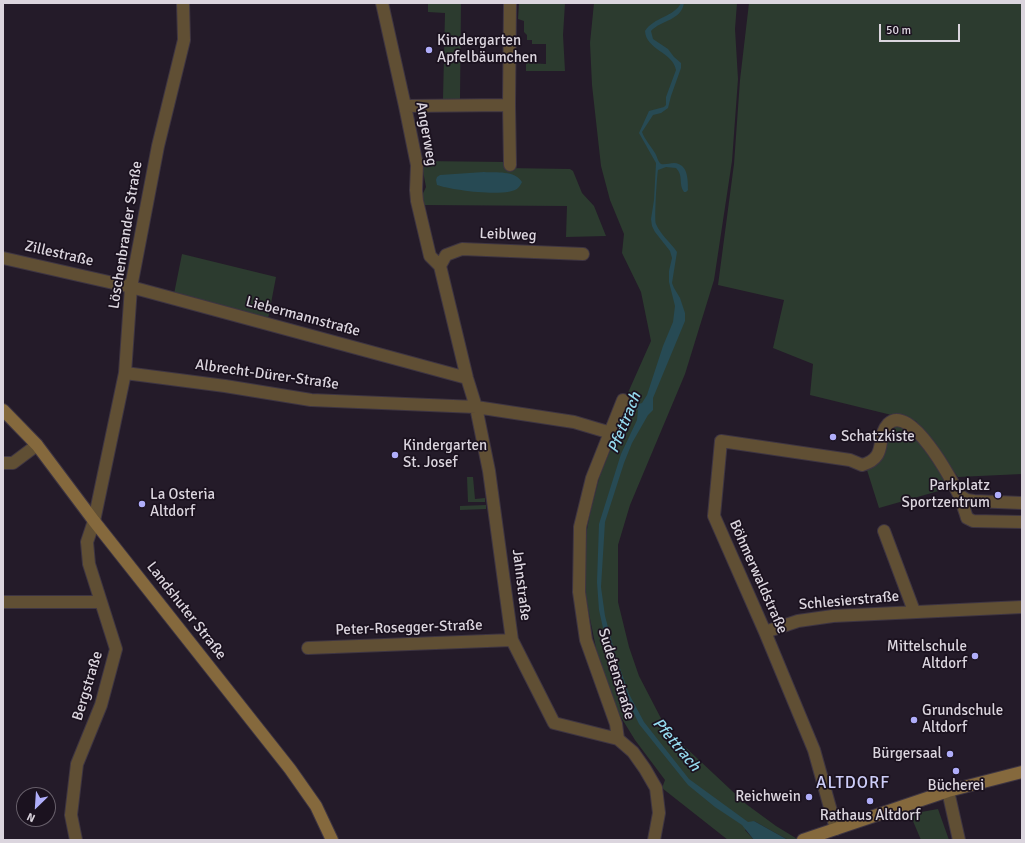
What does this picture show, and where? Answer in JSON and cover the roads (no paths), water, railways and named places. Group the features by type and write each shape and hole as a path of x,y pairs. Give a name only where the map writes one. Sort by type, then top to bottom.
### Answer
{"street":[{"name":"Löschenbrander Straße","path":"94,521 125,372 131,287 158,146 184,40 183,3"},
{"name":"Angerweg","path":"382,3 417,165 417,201 430,256 440,266"},
{"path":"510,3 510,165"},
{"path":"405,106 509,105"},
{"name":"Leiblweg","path":"440,266 446,255 462,249 583,254"},
{"name":"Zillestraße","path":"3,258 131,287"},
{"name":"Jahnstraße","path":"440,266 467,378 476,408 494,508 512,640 554,723 618,738 633,752 656,788 659,813 654,840"},
{"name":"Liebermannstraße","path":"131,287 467,378"},
{"name":"Albrecht-Dürer-Straße","path":"125,372 311,400 476,408"},
{"name":"Sudetenstraße","path":"618,738 616,724 586,640 579,592 580,527 592,478 623,400"},
{"path":"476,408 574,422 611,433"},
{"name":"Landshuter Straße","path":"3,410 37,445 94,521 290,768 316,806 332,840"},
{"name":"Böhmerwaldstraße","path":"836,829 814,750 765,632 714,516 721,442 850,460 862,465 872,461 879,453 884,430 889,423 896,420 910,425 919,433 945,468 959,496 967,518 973,521 1022,522"},
{"path":"3,463 13,463 37,445"},
{"path":"959,496 967,500 974,501 1022,503"},
{"name":"Bergstraße","path":"76,840 71,815 77,764 102,705 116,649 88,564 87,542 94,521"},
{"name":"Schlesierstraße","path":"884,531 914,611"},
{"path":"3,602 101,602"},
{"name":"Schlesierstraße","path":"765,632 798,621 833,616 1022,607"},
{"name":"Peter-Rosegger-Straße","path":"308,648 512,640"},
{"path":"805,839 948,791 1022,772"},
{"path":"948,791 959,840"}],"water":[{"path":"681,3 684,3 682,9 675,17 655,27 651,31 653,39 668,49 681,63 681,68 668,108 661,113 653,115 642,132 661,164 679,164 685,169 687,177 688,190 684,192 681,186 680,174 676,168 666,167 658,170 655,215 658,228 677,252 672,283 680,298 685,313 685,321 653,398 653,410 648,415 632,443 624,463 605,522 601,587 605,616 616,657 629,694 644,722 689,779 748,822 754,821 788,840 754,840 742,825 715,807 688,785 639,724 629,703 621,691 607,646 599,610 597,582 599,524 621,454 637,420 638,410 634,409 632,406 642,403 647,395 663,346 673,322 675,306 669,282 669,271 672,258 670,251 655,232 651,219 654,200 656,163 639,133 649,111 664,107 666,105 666,97 676,70 670,59 650,43 646,37 645,31 653,23 678,8"},
{"path":"484,172 510,174 519,178 522,182 518,188 512,191 492,193 466,191 437,185 436,180 440,175"}],"place":[{"name":"Kindergarten Apfelbäumchen","path":"429,50"},
{"name":"Schatzkiste","path":"833,437"},
{"name":"Kindergarten St. Josef","path":"395,455"},
{"name":"Parkplatz Sportzentrum","path":"998,495"},
{"name":"La Osteria Altdorf","path":"142,504"},
{"name":"Mittelschule Altdorf","path":"975,656"},
{"name":"Grundschule Altdorf","path":"914,720"},
{"name":"Bürgersaal","path":"950,754"},
{"name":"Bücherei","path":"956,771"},
{"name":"Reichwein","path":"809,797"},
{"name":"Rathaus Altdorf","path":"870,801"}],"district":[{"name":"ALTDORF","path":"853,784"}],"water label":[{"name":"Pfettrach","path":"625,423"},
{"name":"Pfettrach","path":"676,745"}]}
